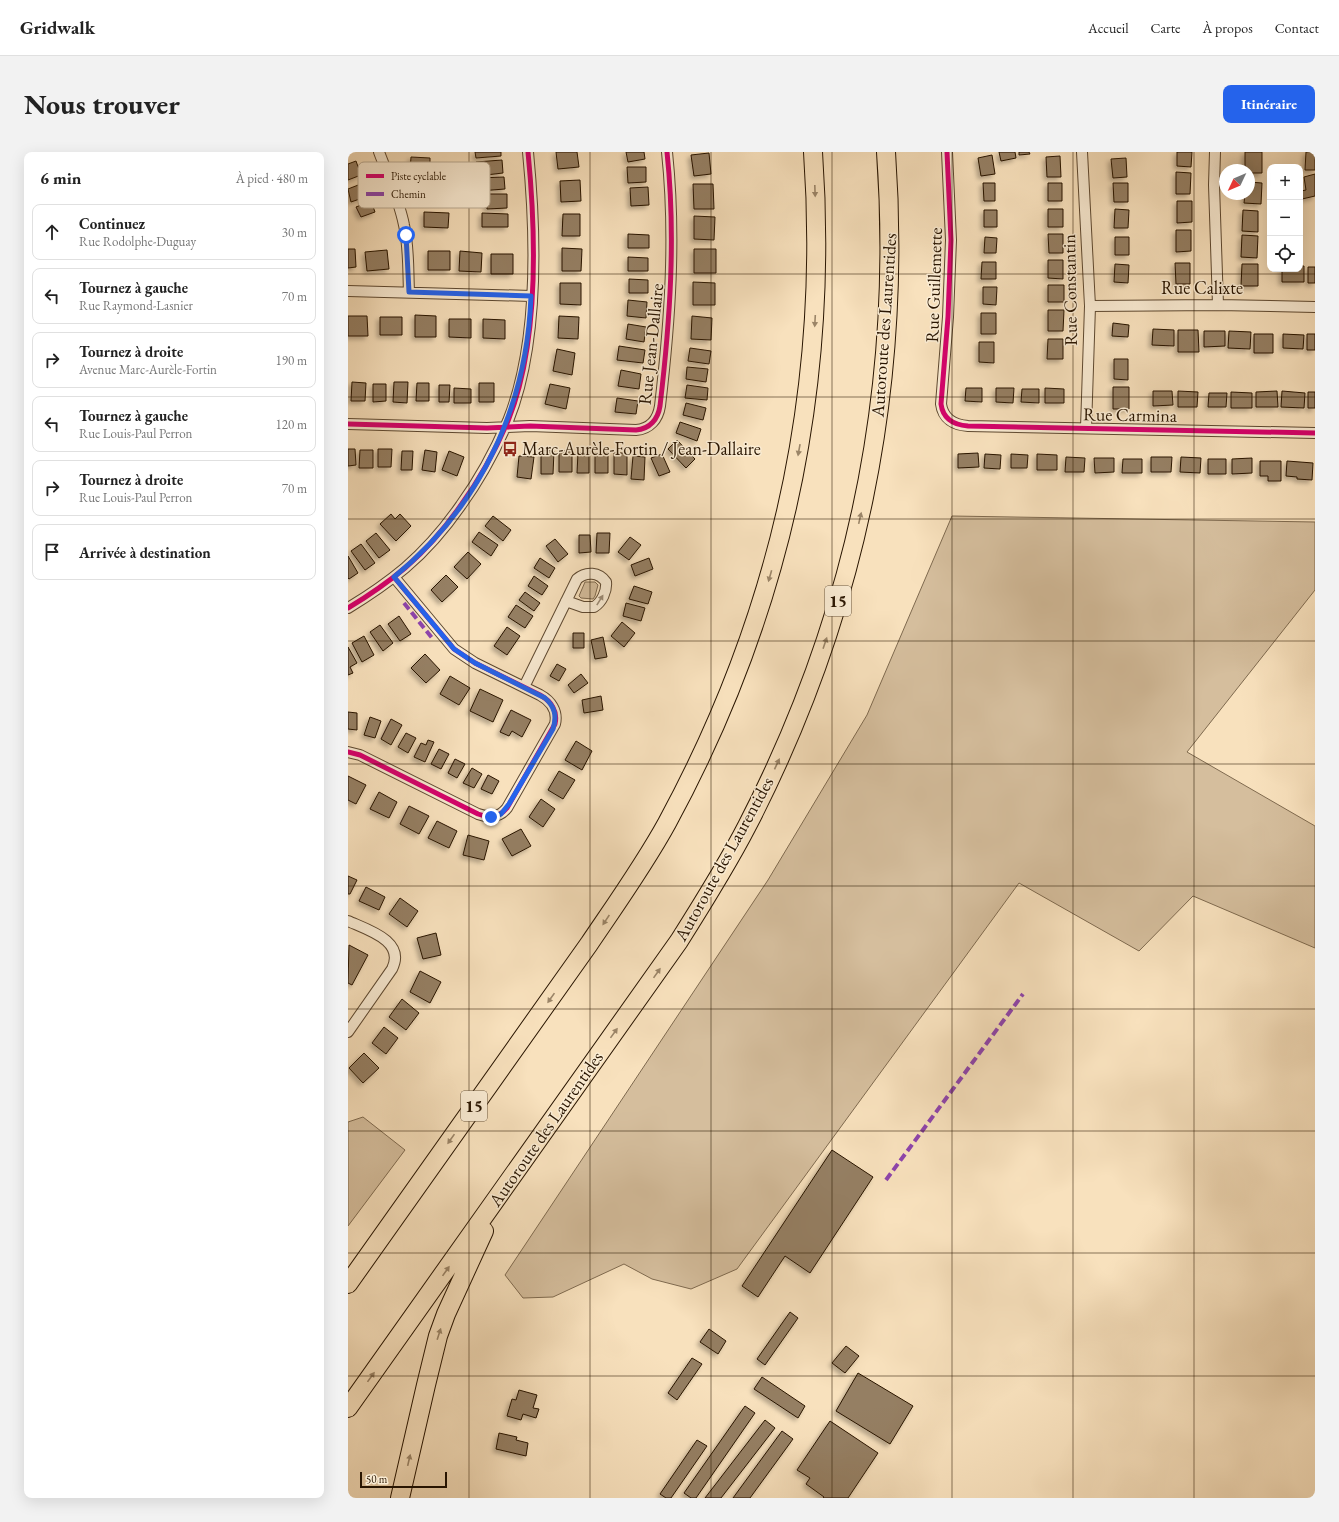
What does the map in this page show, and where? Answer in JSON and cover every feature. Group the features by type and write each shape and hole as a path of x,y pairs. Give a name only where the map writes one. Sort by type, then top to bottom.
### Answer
{"highway":[{"name":"15","path":"348,1284 632,881 659,837 682,793 707,743 733,683 759,612 778,545 792,489 806,408 813,340 817,275 817,232 813,152"},
{"name":"Autoroute des Laurentides","path":"348,1408 646,989 701,906 734,850 784,748 832,623 855,539 876,439 886,350 889,285 890,230 886,152"},
{"path":"400,1498 438,1336 446,1314 502,1190"},
{"path":"348,1268 375,1245"}],"street":[{"path":"379,152 383,162"},
{"path":"348,608 394,577 425,549 456,512 483,473 505,427 518,389 529,334 533,223 528,152"},
{"name":"Rue Jean-Dallaire","path":"348,424 487,428 530,426 636,430 647,427 656,418 660,406 670,302 672,224 667,152"},
{"name":"Rue Guillemette","path":"947,152 951,240 948,317 941,404 943,412 947,418"},
{"name":"Rue Constantin","path":"1082,152 1090,306 1086,428"},
{"path":"1215,152 1214,185 1218,305"},
{"path":"400,208 405,226 408,250 409,292"},
{"path":"348,291 531,296"},
{"name":"Rue Calixte","path":"1090,306 1315,306"},
{"name":"Rue Carmina","path":"947,418 956,425 968,426 1315,433"},
{"path":"348,752 360,755 478,814 487,817 498,816 509,804 553,729 556,719 555,711 548,700 466,658 454,649 394,577"},
{"path":"524,687 566,601"},
{"path":"348,921 385,940 394,950 396,957 392,969 348,1032"}],"shaded area":[{"path":"952,516 1315,522 1315,590 1187,752 1315,826 1315,948 1193,896 1139,951 1019,883 737,1269 691,1289 652,1279 624,1264 553,1297 523,1298 505,1275 768,880 867,715"},
{"path":"585,582 595,582 598,585 593,599 581,598 579,596"},
{"path":"363,1117 405,1150 348,1226 348,1122"}],"building":[{"path":"475,152 501,152 501,156 476,158"},
{"path":"556,152 577,152 579,167 558,169"},
{"path":"626,152 644,152 645,159 628,162"},
{"path":"999,152 1015,152 1016,158 1001,161"},
{"path":"1019,152 1029,152 1030,154 1019,155"},
{"path":"1177,152 1192,152 1191,167 1177,166"},
{"path":"1245,152 1262,152 1262,173 1255,173 1255,164 1245,164"},
{"path":"1306,152 1315,152 1315,170 1305,170"},
{"path":"709,153 711,174 694,176 691,155"},
{"path":"992,155 995,174 981,176 978,158"},
{"path":"1060,156 1061,177 1047,177 1046,157"},
{"path":"411,157 430,158 430,162 411,162"},
{"path":"1126,158 1127,177 1113,178 1111,159"},
{"path":"502,160 503,173 490,174 490,162 476,162"},
{"path":"356,161 358,167 358,176 348,180 348,164"},
{"path":"627,167 646,167 646,182 628,183"},
{"path":"1176,172 1191,173 1190,194 1176,194"},
{"path":"1315,174 1315,196 1303,199 1303,191 1306,190 1304,177"},
{"path":"504,177 505,189 490,190 490,178"},
{"path":"580,180 581,201 561,202 560,181"},
{"path":"1255,182 1262,183 1261,204 1244,203 1244,200 1255,200"},
{"path":"983,183 995,183 995,201 984,201"},
{"path":"1048,183 1062,183 1062,201 1048,201"},
{"path":"1113,183 1128,183 1128,202 1114,202"},
{"path":"693,184 713,184 714,209 694,209"},
{"path":"358,185 358,200 351,202 348,189"},
{"path":"648,187 649,205 631,206 630,188"},
{"path":"490,194 507,194 507,208 487,209 490,208"},
{"path":"1177,201 1192,201 1192,222 1177,223"},
{"path":"356,207 374,208 375,212 361,217"},
{"path":"1048,209 1063,209 1063,227 1048,227"},
{"path":"1115,209 1129,210 1128,228 1114,228"},
{"path":"984,210 997,210 997,227 984,227"},
{"path":"1243,210 1258,211 1258,232 1242,231"},
{"path":"424,212 449,213 448,228 424,227"},
{"path":"482,213 508,214 508,227 482,227"},
{"path":"563,214 580,214 580,236 562,236"},
{"path":"694,216 715,217 714,240 694,239"},
{"path":"1176,230 1191,230 1191,251 1176,252"},
{"path":"628,234 649,235 649,248 628,248"},
{"path":"1048,234 1063,234 1063,253 1049,253"},
{"path":"1242,235 1258,236 1257,258 1241,257"},
{"path":"985,237 997,238 996,253 984,253"},
{"path":"1115,237 1129,237 1129,255 1115,255"},
{"path":"562,248 582,249 581,271 562,271"},
{"path":"348,249 355,249 356,267 348,268"},
{"path":"694,249 716,249 716,273 694,273"},
{"path":"387,250 389,269 367,271 365,252"},
{"path":"428,251 450,251 450,270 428,270"},
{"path":"460,251 482,253 481,272 459,271"},
{"path":"491,254 513,254 513,274 491,274"},
{"path":"628,257 648,258 648,271 628,271"},
{"path":"1048,260 1063,260 1063,279 1048,278"},
{"path":"982,262 996,262 996,279 981,279"},
{"path":"1175,263 1190,263 1190,284 1176,284"},
{"path":"1115,264 1129,265 1128,283 1114,282"},
{"path":"1242,264 1258,264 1258,286 1241,286"},
{"path":"1304,266 1304,282 1282,282 1282,272 1303,272"},
{"path":"1308,267 1315,267 1315,283 1308,283"},
{"path":"629,279 648,280 648,293 629,293"},
{"path":"693,282 715,283 715,305 693,305"},
{"path":"560,283 581,283 581,305 560,304"},
{"path":"1048,285 1064,285 1064,302 1048,302"},
{"path":"983,287 997,287 996,305 983,304"},
{"path":"628,300 647,302 646,318 627,316"},
{"path":"1048,310 1064,310 1063,331 1048,331"},
{"path":"981,313 996,313 996,334 981,334"},
{"path":"415,315 436,316 436,337 415,337"},
{"path":"348,316 367,316 368,336 348,336"},
{"path":"559,316 579,317 578,339 558,338"},
{"path":"692,316 712,318 711,340 691,339"},
{"path":"380,317 402,317 402,335 380,335"},
{"path":"449,319 471,319 471,338 449,337"},
{"path":"483,319 505,320 505,339 483,338"},
{"path":"1113,323 1129,325 1128,337 1112,336"},
{"path":"628,324 646,327 644,342 626,339"},
{"path":"1153,329 1174,330 1174,346 1152,345"},
{"path":"1178,330 1198,330 1199,352 1178,352"},
{"path":"1204,331 1225,331 1225,346 1204,347"},
{"path":"1229,331 1251,332 1250,349 1228,348"},
{"path":"1254,334 1273,334 1273,353 1254,353"},
{"path":"1283,334 1304,335 1303,349 1283,348"},
{"path":"1307,334 1315,334 1315,350 1307,350"},
{"path":"1048,339 1063,339 1063,359 1047,359"},
{"path":"979,342 994,342 994,363 979,362"},
{"path":"619,346 645,350 643,363 617,360"},
{"path":"690,348 711,351 709,364 688,361"},
{"path":"557,349 575,353 572,375 553,371"},
{"path":"1114,359 1128,359 1128,380 1114,379"},
{"path":"687,367 708,369 706,382 686,379"},
{"path":"621,370 641,374 639,389 618,386"},
{"path":"352,382 366,383 365,401 351,401"},
{"path":"394,382 408,382 407,403 393,402"},
{"path":"417,383 429,383 429,401 416,401"},
{"path":"479,383 494,383 494,402 479,402"},
{"path":"373,384 386,384 386,401 373,402"},
{"path":"550,384 570,388 566,409 545,404"},
{"path":"439,385 450,385 449,402 439,402"},
{"path":"687,385 708,388 707,400 685,398"},
{"path":"1113,387 1129,387 1129,409 1113,409"},
{"path":"454,388 471,389 471,403 454,403"},
{"path":"966,388 982,388 982,402 965,401"},
{"path":"996,388 1014,388 1013,403 996,402"},
{"path":"1045,388 1064,389 1064,403 1045,403"},
{"path":"1022,389 1039,389 1039,403 1021,402"},
{"path":"1153,391 1172,391 1173,405 1153,406"},
{"path":"1178,391 1198,392 1197,407 1178,407"},
{"path":"1277,391 1278,407 1256,407 1256,392"},
{"path":"1282,391 1305,393 1304,408 1281,407"},
{"path":"1231,392 1252,393 1252,408 1231,408"},
{"path":"1308,392 1315,392 1315,408 1308,408"},
{"path":"1209,393 1227,393 1226,407 1208,407"},
{"path":"617,398 638,401 636,414 615,412"},
{"path":"686,403 706,408 703,420 683,415"},
{"path":"680,422 701,429 697,441 676,433"},
{"path":"677,440 695,459 686,468 668,449"},
{"path":"348,449 355,449 356,465 348,466"},
{"path":"378,449 392,449 391,467 378,467"},
{"path":"360,450 373,450 373,468 359,468"},
{"path":"425,450 437,452 435,472 422,470"},
{"path":"541,450 554,451 553,474 541,474"},
{"path":"572,450 572,472 559,472 559,451"},
{"path":"402,451 413,451 412,470 401,470"},
{"path":"449,451 464,457 457,476 442,470"},
{"path":"578,453 589,453 589,473 577,473"},
{"path":"595,453 608,453 608,473 595,473"},
{"path":"614,453 627,453 627,475 614,474"},
{"path":"978,453 979,467 958,468 958,454"},
{"path":"662,454 670,472 659,476 651,458"},
{"path":"985,454 1001,455 1000,469 984,468"},
{"path":"1011,454 1028,455 1027,468 1011,468"},
{"path":"1037,454 1057,455 1057,470 1037,470"},
{"path":"519,456 534,457 531,479 517,477"},
{"path":"633,456 645,457 644,480 631,479"},
{"path":"1066,457 1085,458 1084,472 1065,472"},
{"path":"1151,457 1172,457 1171,472 1151,472"},
{"path":"1181,457 1201,458 1200,473 1180,472"},
{"path":"1094,458 1114,458 1114,472 1095,473"},
{"path":"1252,458 1252,473 1232,474 1232,459"},
{"path":"1123,459 1142,459 1142,473 1122,473"},
{"path":"1208,459 1226,459 1226,474 1208,474"},
{"path":"1260,461 1281,461 1281,481 1268,481 1268,476 1260,476"},
{"path":"1287,461 1313,463 1312,480 1297,479 1297,477 1286,476"},
{"path":"391,514 395,519 400,514 411,526 396,541 380,524"},
{"path":"493,516 511,530 503,541 485,526"},
{"path":"479,532 498,545 491,556 472,542"},
{"path":"376,533 390,550 379,558 366,541"},
{"path":"597,533 610,533 609,553 596,553"},
{"path":"579,535 590,535 591,552 579,553"},
{"path":"630,537 641,545 629,560 618,552"},
{"path":"555,539 568,554 558,562 546,546"},
{"path":"361,544 375,563 365,570 351,551"},
{"path":"468,552 481,564 467,579 454,567"},
{"path":"348,556 358,573 349,579 348,578"},
{"path":"540,558 555,568 549,578 534,568"},
{"path":"649,558 653,569 635,576 631,565"},
{"path":"446,575 458,587 442,602 431,590"},
{"path":"534,576 548,586 542,595 528,586"},
{"path":"634,586 652,592 648,604 629,599"},
{"path":"525,592 540,603 534,611 519,600"},
{"path":"626,603 645,608 641,621 623,616"},
{"path":"516,605 533,616 525,628 508,617"},
{"path":"399,616 411,634 400,641 388,624"},
{"path":"622,622 635,633 624,647 611,636"},
{"path":"380,625 393,643 383,651 370,632"},
{"path":"507,627 520,636 507,655 494,646"},
{"path":"573,633 584,633 584,648 573,648"},
{"path":"364,636 374,655 362,662 352,643"},
{"path":"603,637 607,657 595,659 591,640"},
{"path":"348,647 357,663 350,667 353,673 348,675"},
{"path":"425,654 440,670 426,683 411,668"},
{"path":"557,664 566,669 559,681 550,676"},
{"path":"581,674 588,683 574,693 568,685"},
{"path":"450,676 470,688 459,705 440,694"},
{"path":"480,689 503,700 493,722 470,711"},
{"path":"601,696 603,710 584,713 582,700"},
{"path":"511,710 531,720 522,737 512,731 509,736 500,732"},
{"path":"348,712 357,713 357,730 348,729"},
{"path":"370,717 381,721 375,738 364,735"},
{"path":"391,719 402,725 391,745 381,739"},
{"path":"406,733 416,738 408,753 398,747"},
{"path":"428,740 434,742 425,762 414,757 421,743 426,745"},
{"path":"576,741 592,751 582,770 565,760"},
{"path":"439,749 449,754 441,769 431,764"},
{"path":"455,759 465,764 457,778 448,773"},
{"path":"472,768 482,774 474,788 463,783"},
{"path":"559,771 575,780 563,799 548,790"},
{"path":"488,775 499,781 492,794 481,789"},
{"path":"348,776 366,785 356,804 348,800"},
{"path":"379,792 397,802 389,818 370,809"},
{"path":"541,799 555,809 543,827 529,817"},
{"path":"409,806 429,816 419,834 400,824"},
{"path":"437,821 457,831 449,848 428,838"},
{"path":"521,829 531,846 512,856 502,839"},
{"path":"468,835 489,841 484,860 463,855"},
{"path":"348,876 357,880 350,894 348,894"},
{"path":"366,887 385,897 379,910 359,901"},
{"path":"400,898 418,911 407,927 389,914"},
{"path":"436,933 441,955 423,959 417,938"},
{"path":"349,945 368,955 352,985 348,983"},
{"path":"420,971 441,982 430,1003 410,992"},
{"path":"402,999 419,1013 406,1030 389,1017"},
{"path":"384,1027 398,1038 386,1054 372,1043"},
{"path":"364,1053 379,1068 363,1083 349,1068"},
{"path":"832,1150 873,1177 810,1273 785,1256 758,1297 742,1286"},
{"path":"790,1312 798,1318 765,1365 757,1359"},
{"path":"709,1329 726,1341 718,1354 700,1342"},
{"path":"846,1346 859,1356 845,1373 832,1363"},
{"path":"692,1358 702,1364 677,1400 668,1393"},
{"path":"858,1373 913,1406 890,1444 836,1411"},
{"path":"762,1377 805,1406 798,1418 754,1389"},
{"path":"519,1390 537,1395 533,1408 539,1409 536,1418 523,1414 521,1420 507,1416 512,1399 516,1400"},
{"path":"745,1406 755,1413 696,1498 691,1498 684,1493"},
{"path":"765,1420 775,1428 721,1498 705,1498"},
{"path":"830,1421 878,1453 848,1498 823,1498 824,1497 806,1484 810,1478 797,1470"},
{"path":"782,1431 793,1439 750,1498 733,1498"},
{"path":"499,1433 517,1437 516,1440 528,1443 526,1456 496,1449"},
{"path":"697,1440 707,1446 671,1498 666,1498 660,1494"}],"marked path":[{"path":"404,603 432,638"},
{"path":"886,1180 1023,994"}],"cycle path":[{"path":"348,608 398,574 413,561 442,530 475,485 508,421 518,391 525,358 533,288 533,218 528,152"},
{"path":"348,424 487,428 530,426 636,430 645,428 649,425 655,419 659,411 667,342 671,279 670,184 667,152"},
{"path":"947,152 951,240 948,317 941,404 944,414 950,420 954,423 968,426 1315,433"},
{"path":"348,752 360,755 478,814 494,816 501,814 507,808 555,724 556,719 553,707 544,697 475,663 454,649 394,577"}],"place":[{"name":"Marc-Aurèle-Fortin / Jean-Dallaire","path":"510,449"}],"route":[{"path":"406,235 408,246 409,292 531,296 529,334 519,384 508,420 492,456 476,484 451,520 419,555 394,577 454,649 475,663 545,698 555,711 556,719 553,729 507,808 498,816 491,817"}]}
